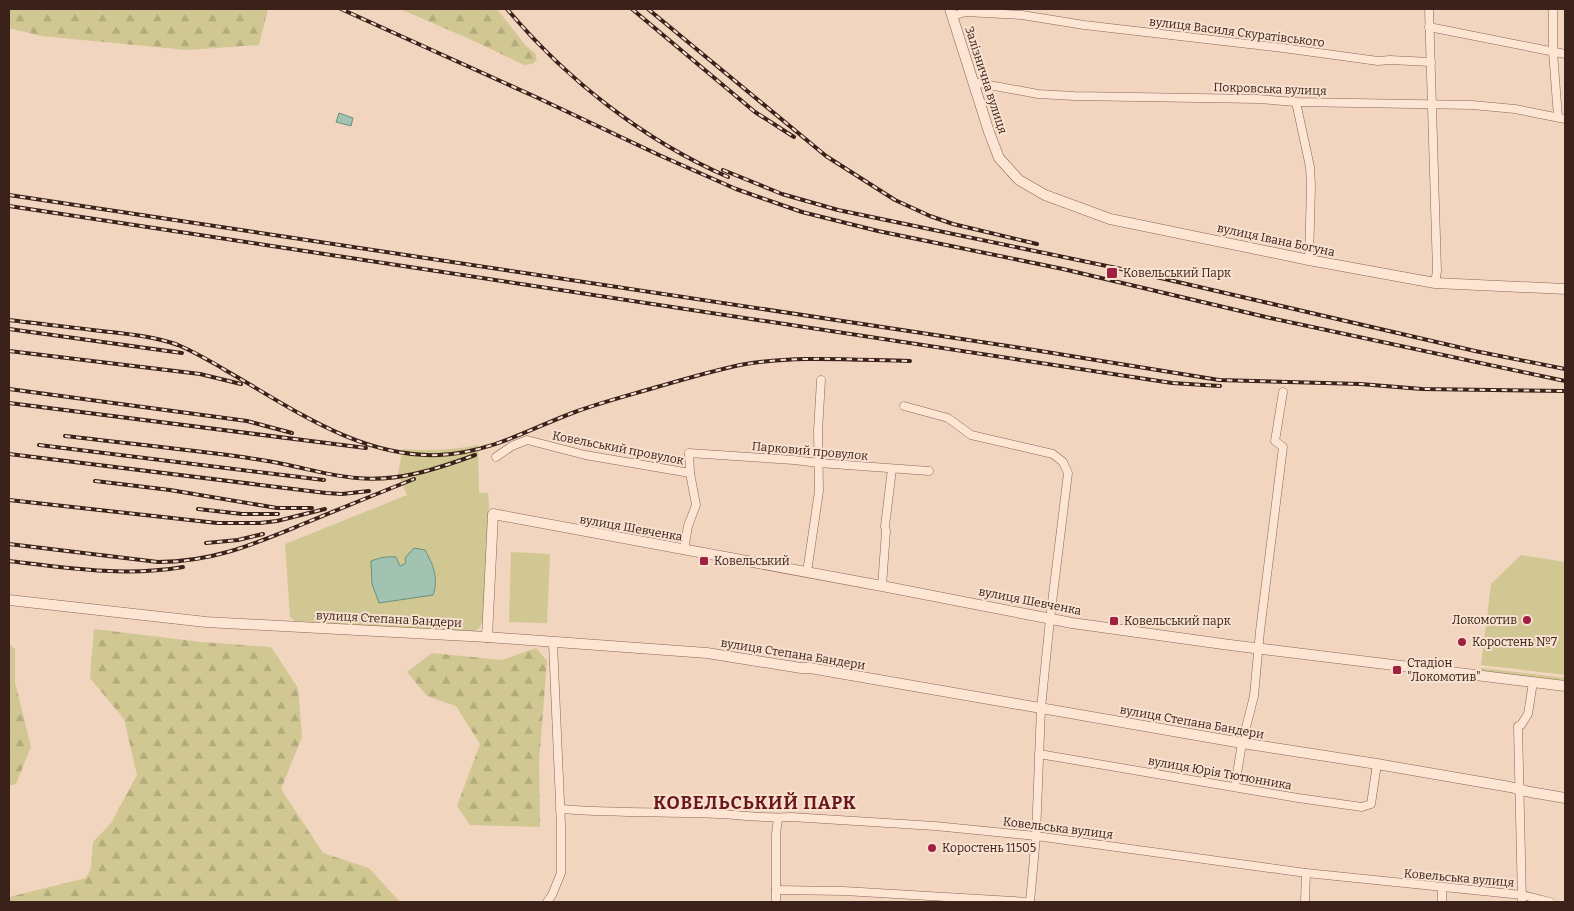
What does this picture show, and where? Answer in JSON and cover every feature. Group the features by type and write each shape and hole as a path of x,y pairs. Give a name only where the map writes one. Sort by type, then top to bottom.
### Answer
{"street":[{"path":"1429,9 1437,271 1435,283"},
{"path":"1553,9 1553,52 1562,118"},
{"name":"вулиця Василя Скуратівського","path":"952,12 1022,15 1084,25 1378,61 1431,62"},
{"name":"Залізнична вулиця","path":"952,12 989,132 1000,158"},
{"path":"1429,27 1565,54"},
{"name":"Покровська вулиця","path":"973,82 1038,94 1472,105 1515,109 1562,118"},
{"path":"1296,102 1310,167 1309,260"},
{"name":"вулиця Івана Богуна","path":"1000,158 1019,180 1045,195 1110,219 1309,260 1435,283 1565,289"},
{"path":"807,572 819,491 818,431 821,380"},
{"path":"1234,786 1242,743 1254,696 1283,447 1275,442 1283,392"},
{"path":"776,890 844,891 1030,902 1036,836 1041,708 1068,473 1063,462 1053,454 971,435 948,418 904,406"},
{"name":"Ковельський провулок","path":"496,457 512,446 527,440 585,455 690,473 696,506 688,526 684,550"},
{"name":"Парковий провулок","path":"690,473 689,453 929,471"},
{"path":"882,586 885,526 892,469"},
{"name":"вулиця Шевченка","path":"487,637 493,514 1043,616 1050,619 1220,644 1565,686"},
{"name":"вулиця Степана Бандери","path":"9,600 206,622 487,637 723,655 1377,764 1565,798"},
{"path":"547,902 561,873 553,643"},
{"path":"1522,899 1518,726 1521,725 1528,714 1533,682"},
{"name":"вулиця Юрія Тютюнника","path":"1039,754 1362,807 1371,804 1377,764"},
{"name":"Ковельська вулиця","path":"560,809 602,812 792,817 935,826 1036,836 1306,873 1550,902"},
{"path":"776,902 778,818"},
{"path":"1305,902 1306,873"},
{"path":"1442,888 1442,902"}],"green space":[{"path":"9,9 268,9 259,45 187,50 41,36 9,28"},
{"path":"400,9 497,9 526,46 535,53 537,60 532,64 524,65"},
{"path":"478,445 479,493 488,493 489,504 483,614 480,627 477,630 474,632 295,621 290,617 285,544 407,495 398,474 403,449 441,450"},
{"path":"511,552 550,554 547,623 509,622"},
{"name":"Локомотив","path":"1521,555 1565,562 1565,675 1481,665 1491,584"},
{"path":"94,629 202,642 271,647 298,688 302,737 281,789 323,853 369,868 400,902 9,902 9,897 86,878 91,868 93,842 111,823 137,775 124,719 90,678"},
{"path":"9,644 15,649 15,682 31,747 16,784 9,786"},
{"path":"536,648 547,661 539,762 540,827 470,825 457,806 480,744 456,706 427,696 407,672 432,653 502,660"},
{"path":"1481,668 1565,678 1565,682 1480,671"}],"shaded area":[{"path":"339,113 353,118 351,126 336,122"},
{"path":"414,548 425,550 430,561 435,577 433,595 379,603 372,584 371,561 383,557 396,557 400,566 406,563 405,558"}],"railway":[{"path":"341,9 736,189 802,212 878,231 1063,269 1270,318 1565,381"},
{"path":"507,9 554,60 608,105 666,145 728,177"},
{"path":"632,9 755,112 794,137"},
{"path":"648,9 826,156 895,200 953,224 1037,244"},
{"path":"723,170 782,194 838,210 1126,270 1475,351 1565,369"},
{"path":"9,195 1034,350 1219,380 1360,384 1422,389 1565,391"},
{"path":"9,206 1172,383 1220,386"},
{"path":"9,320 140,336 178,345 331,430 383,449 411,454 439,455 475,450 509,439 595,405 698,375 740,365 803,359 910,361"},
{"path":"9,329 182,353"},
{"path":"9,351 200,374 241,384"},
{"path":"9,389 247,421 292,433"},
{"path":"9,403 366,448"},
{"path":"65,436 242,457 338,476 372,479 417,473 475,455"},
{"path":"39,445 324,480"},
{"path":"9,454 326,493 342,494 369,491"},
{"path":"9,544 158,562 198,559 253,544 414,479"},
{"path":"95,481 170,490 277,508 312,508"},
{"path":"9,500 217,523 277,521 325,509"},
{"path":"198,509 242,514 278,514"},
{"path":"206,543 238,540 263,534"},
{"path":"9,561 74,569 118,571 161,570 183,567"}],"place":[{"name":"Ковельський Парк","path":"1112,273"},
{"name":"Ковельський","path":"704,561"},
{"name":"Локомотив","path":"1527,620"},
{"name":"Ковельський парк","path":"1114,621"},
{"name":"Коростень №7","path":"1462,642"},
{"name":"Стадіон \"Локомотив\"","path":"1397,670"},
{"name":"Коростень 11505","path":"932,848"}],"district":[{"name":"КОВЕЛЬСЬКИЙ ПАРК","path":"755,803"}]}
